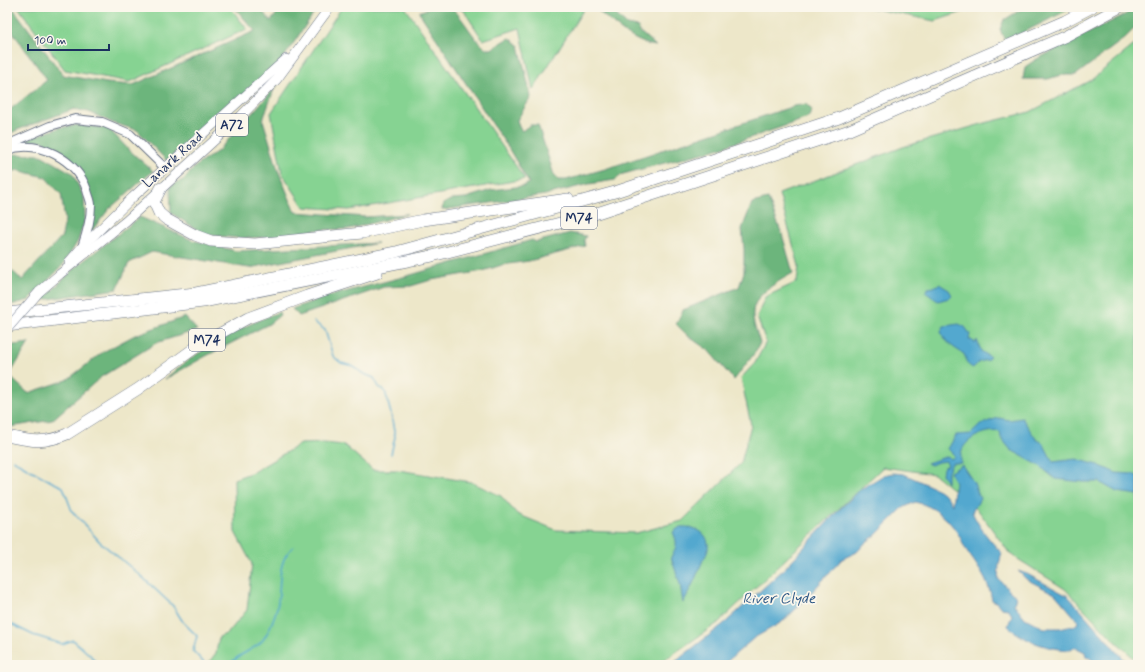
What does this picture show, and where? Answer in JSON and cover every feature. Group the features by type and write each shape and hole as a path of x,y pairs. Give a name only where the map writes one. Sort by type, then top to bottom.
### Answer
{"highway":[{"name":"M74","path":"7,313 203,291 396,252 615,192 839,118 1065,21 1092,7"},
{"name":"M74","path":"7,328 203,302 421,258 591,215 847,131 1066,36 1120,7"},
{"path":"159,213 154,202 165,185"},
{"name":"M74","path":"145,203 187,231 211,241 256,244 306,240 362,232 423,220 615,192"},
{"name":"M74","path":"7,436 25,440 43,441 67,434 138,389 199,345 248,318 307,296 421,258"}],"main road":[{"name":"Lanark Road","path":"7,328 39,292 102,241 246,111 277,79 330,7"},
{"name":"Lanark Road","path":"60,274 91,238 165,168 274,72 309,37"},
{"path":"165,168 165,185"},
{"name":"A72","path":"91,238 136,201 145,203"}],"street":[{"path":"7,145 50,126 75,119 102,122 130,134 165,168"},
{"path":"7,150 32,146 46,150 69,163 84,183 91,203 90,224 82,247"}],"green space":[{"path":"7,7 12,7 63,75 107,83 133,85 255,31 234,7 258,7 271,21 282,7 318,7 274,72 167,161 137,130 113,123 89,112 74,109 7,135 7,112 47,80 7,24"},
{"path":"18,7 230,7 247,29 130,82 65,70"},
{"path":"342,7 405,7 525,179 349,210 304,207 282,173 271,113"},
{"path":"431,7 452,9 455,11 477,40 487,49 491,49 510,38 519,45 531,97 517,120 519,127 522,131 530,125 538,125 554,175 558,180 566,180 605,169 794,106 806,104 812,110 808,118 714,150 623,174 615,180 589,184 545,195 442,210 443,204 452,199 466,198 491,190 524,186 529,183 509,149 419,12"},
{"path":"456,7 585,7 533,90 520,28 483,40 464,11"},
{"path":"596,7 608,7 627,25 638,27 640,32 656,46 639,41 623,32 596,9"},
{"path":"865,7 978,7 935,21"},
{"path":"1025,7 1074,7 1022,33 1004,39 1000,29 1004,20"},
{"path":"1138,8 1138,25 1125,38 1076,75 1061,75 1048,79 1023,79 1025,67 1035,60"},
{"path":"1138,42 1138,662 1110,636 1065,589 1010,554 978,510 934,474 883,467 718,623 657,665 211,665 209,662 216,653 219,637 228,633 247,610 252,564 235,532 234,479 253,472 300,444 324,443 344,445 373,470 398,470 471,482 501,496 517,514 556,530 636,533 682,521 741,463 751,425 741,378 755,363 766,342 757,317 765,297 797,282 799,266 779,194 903,147 985,123 1030,112 1091,80"},
{"path":"281,81 274,89 263,120 278,170 295,212 366,217 407,214 349,229 315,230 275,237 240,238 206,235 171,213 170,186 183,180 197,165 218,151"},
{"path":"77,125 108,128 129,150 153,171 109,209 87,237 94,204 79,170 54,146 42,141 22,141 59,128"},
{"path":"8,154 41,155 72,173 84,197 85,219 78,241 63,265 29,300 7,306 7,269 10,269 22,280 62,236 65,220 61,194 45,177 17,170 7,175"},
{"path":"768,199 782,234 793,273 768,289 762,294 754,305 753,320 760,343 754,354 734,380 708,350 688,336 676,324 683,310 739,287 744,272 742,229 752,203"},
{"path":"140,217 192,240 236,251 378,243 249,268 152,252 129,263 117,289 42,300 77,266"},
{"path":"570,233 586,236 584,240 585,246 529,261 502,265 483,271 431,280 411,286 384,287 299,316 292,309 325,297 407,276 532,240 536,242"},
{"path":"279,312 280,315 269,324 165,379 204,349 248,325"},
{"path":"185,317 197,330 156,343 101,377 52,420 10,427 7,426 7,346 29,343 9,376 28,393 67,380 103,352 135,335"}],"water":[{"path":"939,284 949,290 952,295 949,298 938,301 925,292 928,288"},
{"path":"959,324 965,327 970,334 969,339 976,343 977,340 981,351 990,357 987,360 979,362 973,368 967,364 964,354 947,342 942,335 941,331 944,326"},
{"path":"999,418 1009,420 1022,418 1036,439 1043,443 1053,462 1076,459 1098,465 1116,473 1133,474 1138,477 1138,495 1117,492 1099,482 1055,479 1040,466 1011,450 1001,438 1000,432 995,431 978,435 968,442 961,452 961,463 952,463 947,474 947,483 942,474 943,468 948,465 946,461 931,465 927,463 948,456 951,459 955,456 948,449 956,435 971,434 977,428 991,420"},
{"name":"River Clyde","path":"962,465 974,483 980,499 972,512 985,534 1002,553 999,564 998,579 1016,596 1014,604 1025,618 1044,628 1073,627 1079,622 1055,594 1026,579 1018,571 1027,574 1068,596 1129,665 1096,665 1090,658 1086,657 1085,652 1075,647 1071,650 1037,644 1015,632 1008,626 1012,615 1008,609 1001,608 992,600 985,579 964,547 960,537 952,525 935,510 915,502 903,508 857,552 842,559 799,606 782,622 754,638 723,665 671,665 726,622 783,570 836,513 861,489 884,475 893,473 904,474 939,490 947,496 952,505 955,482 950,472"},
{"path":"680,527 700,531 704,534 708,543 707,553 683,603 680,584 671,557 676,545 676,539 673,532"}],"waterway":[{"path":"314,322 325,330 333,356 341,363 353,366 362,373 374,378 379,387 385,391 395,437 391,454"},
{"path":"13,460 63,487 72,511 100,542 140,575 173,606 183,622 197,636 193,651 206,665"},
{"path":"229,665 261,642 268,632 278,603 283,561 293,547"},
{"path":"7,622 33,635 62,644 73,640 90,655 98,665"}]}
